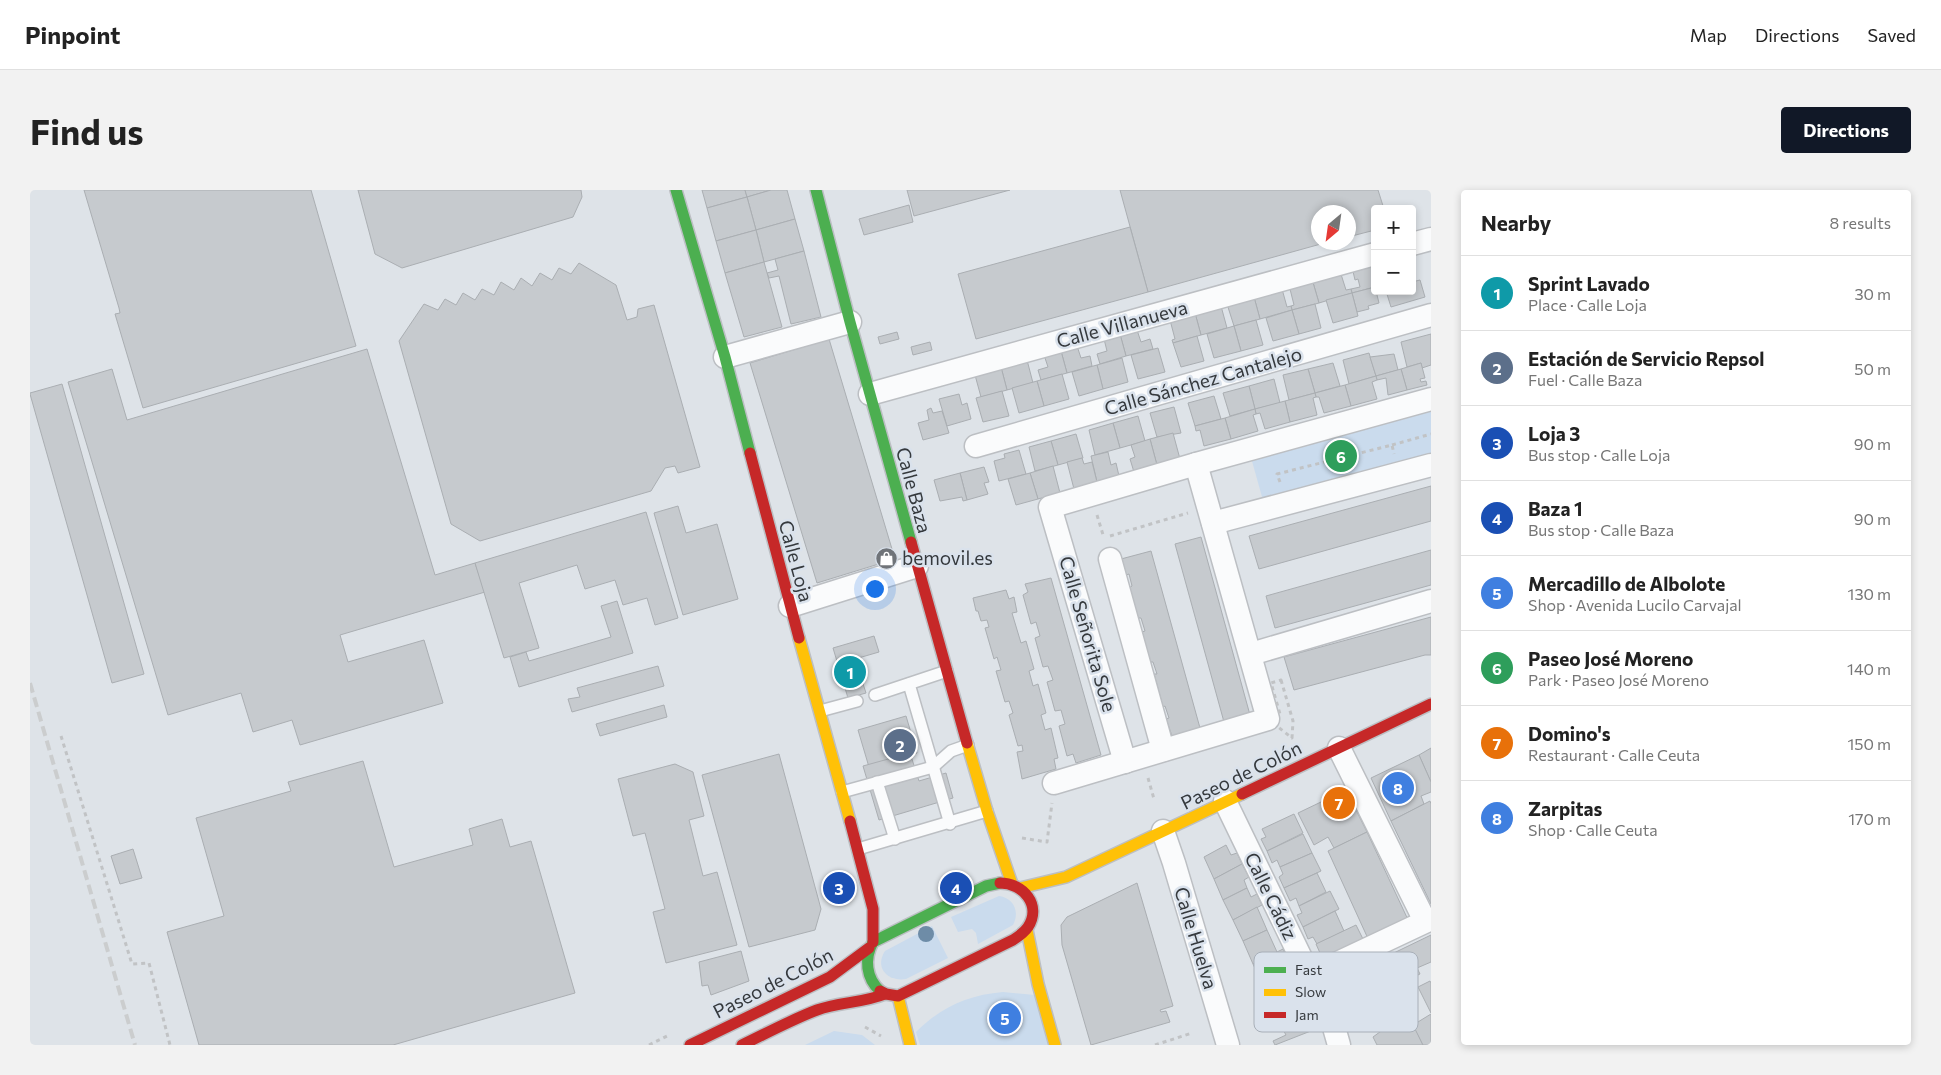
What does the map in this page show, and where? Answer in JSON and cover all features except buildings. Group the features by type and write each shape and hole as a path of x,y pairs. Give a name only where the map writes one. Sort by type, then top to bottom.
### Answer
{"street":[{"name":"Calle Loja","path":"676,190 725,357 790,606 873,909 871,945 867,967 874,985 885,994"},
{"name":"Calle Baza","path":"816,190 917,566 987,811 1016,886 1028,897 1032,911"},
{"path":"1416,243 1431,238"},
{"name":"Calle Villanueva","path":"870,394 1371,255"},
{"name":"Calle Sánchez Cantalejo","path":"976,446 1431,316"},
{"path":"725,357 850,322"},
{"path":"1054,783 1268,719 1196,464 1431,399"},
{"name":"Calle Señorita Sole","path":"1125,762 1050,507 1196,464"},
{"path":"1211,515 1286,504 1431,465"},
{"path":"1110,559 1163,750"},
{"path":"790,606 917,566"},
{"path":"1251,654 1431,600"},
{"name":"Paseo de Colón","path":"690,1045 830,978 871,945 986,886 1000,883 1016,886 1066,877 1431,704"},
{"path":"1339,748 1428,920 1361,952"},
{"name":"Calle Cádiz","path":"1225,802 1298,952"},
{"name":"Calle Huelva","path":"1163,832 1228,1045"},
{"name":"Paseo de Colón","path":"1032,911 1066,877"},
{"path":"1032,911 1027,930 1038,984 1055,1045"},
{"path":"742,1045 817,1010 842,1003 871,1000 885,994 898,996 1013,940 1027,930"},
{"path":"898,996 910,1045"},
{"name":"Calle Cádiz","path":"1335,1032 1339,1045"}],"lane":[{"path":"876,695 947,672"},
{"path":"909,684 950,824"},
{"path":"820,711 857,701"},
{"path":"842,792 933,767 951,751 968,745"},
{"path":"877,782 894,839"},
{"path":"858,849 950,824 987,811"}],"path":[{"path":"1286,504 1277,474 1431,434"},
{"path":"1392,445 1399,474"},
{"path":"1110,559 1104,538 1211,515"},
{"path":"61,736 132,964 149,963 170,1045"},
{"path":"1149,780 1154,799"},
{"path":"1022,838 1047,842 1054,783"},
{"path":"649,1045 676,1032"},
{"path":"1155,1045 1192,1033"}],"shaded area":[{"path":"1431,405 1431,459 1264,504 1250,454"},
{"path":"999,896 1009,900 1014,906 1016,915 1013,925 978,944 976,933 972,929 958,932 951,917"},
{"path":"932,926 948,958 906,979 889,976 882,968 881,963 885,951"},
{"path":"1003,992 1035,995 1048,1045 920,1045 916,1032 945,1009 967,999"},
{"path":"834,1031 862,1035 875,1045 805,1045"}],"railway":[{"path":"30,683 135,1045"}],"traffic: fast":[{"path":"676,190 725,357 750,453"},
{"path":"816,190 850,322 911,542"},
{"path":"880,991 875,986 868,968 868,955 873,942 986,886 1000,883"}],"traffic: slow":[{"path":"799,638 850,821"},
{"path":"967,743 987,811 1012,884"},
{"path":"1020,888 1066,877 1242,794"},
{"path":"1027,930 1038,984 1055,1045"},
{"path":"898,996 910,1045"}],"traffic: jam":[{"path":"750,453 799,638"},
{"path":"911,542 967,743"},
{"path":"1242,794 1431,704"},
{"path":"850,821 873,909 873,942"},
{"path":"880,991 898,996 1013,940 1023,933 1032,919 1031,903 1023,891 1008,884 1000,883"},
{"path":"690,1045 830,977 869,948"},
{"path":"742,1045 817,1010 885,994"}],"place":[{"name":"Paseo José Moreno","path":"1341,456"},
{"name":"bemovil.es","path":"886,558"},
{"name":"Sprint Lavado","path":"850,672"},
{"name":"Estación de Servicio Repsol","path":"900,745"},
{"name":"Zarpitas","path":"1398,788"},
{"name":"Domino's","path":"1339,803"},
{"name":"Loja 3","path":"839,888"},
{"name":"Baza 1","path":"956,888"},
{"name":"Mercadillo de Albolote","path":"1005,1018"}]}
